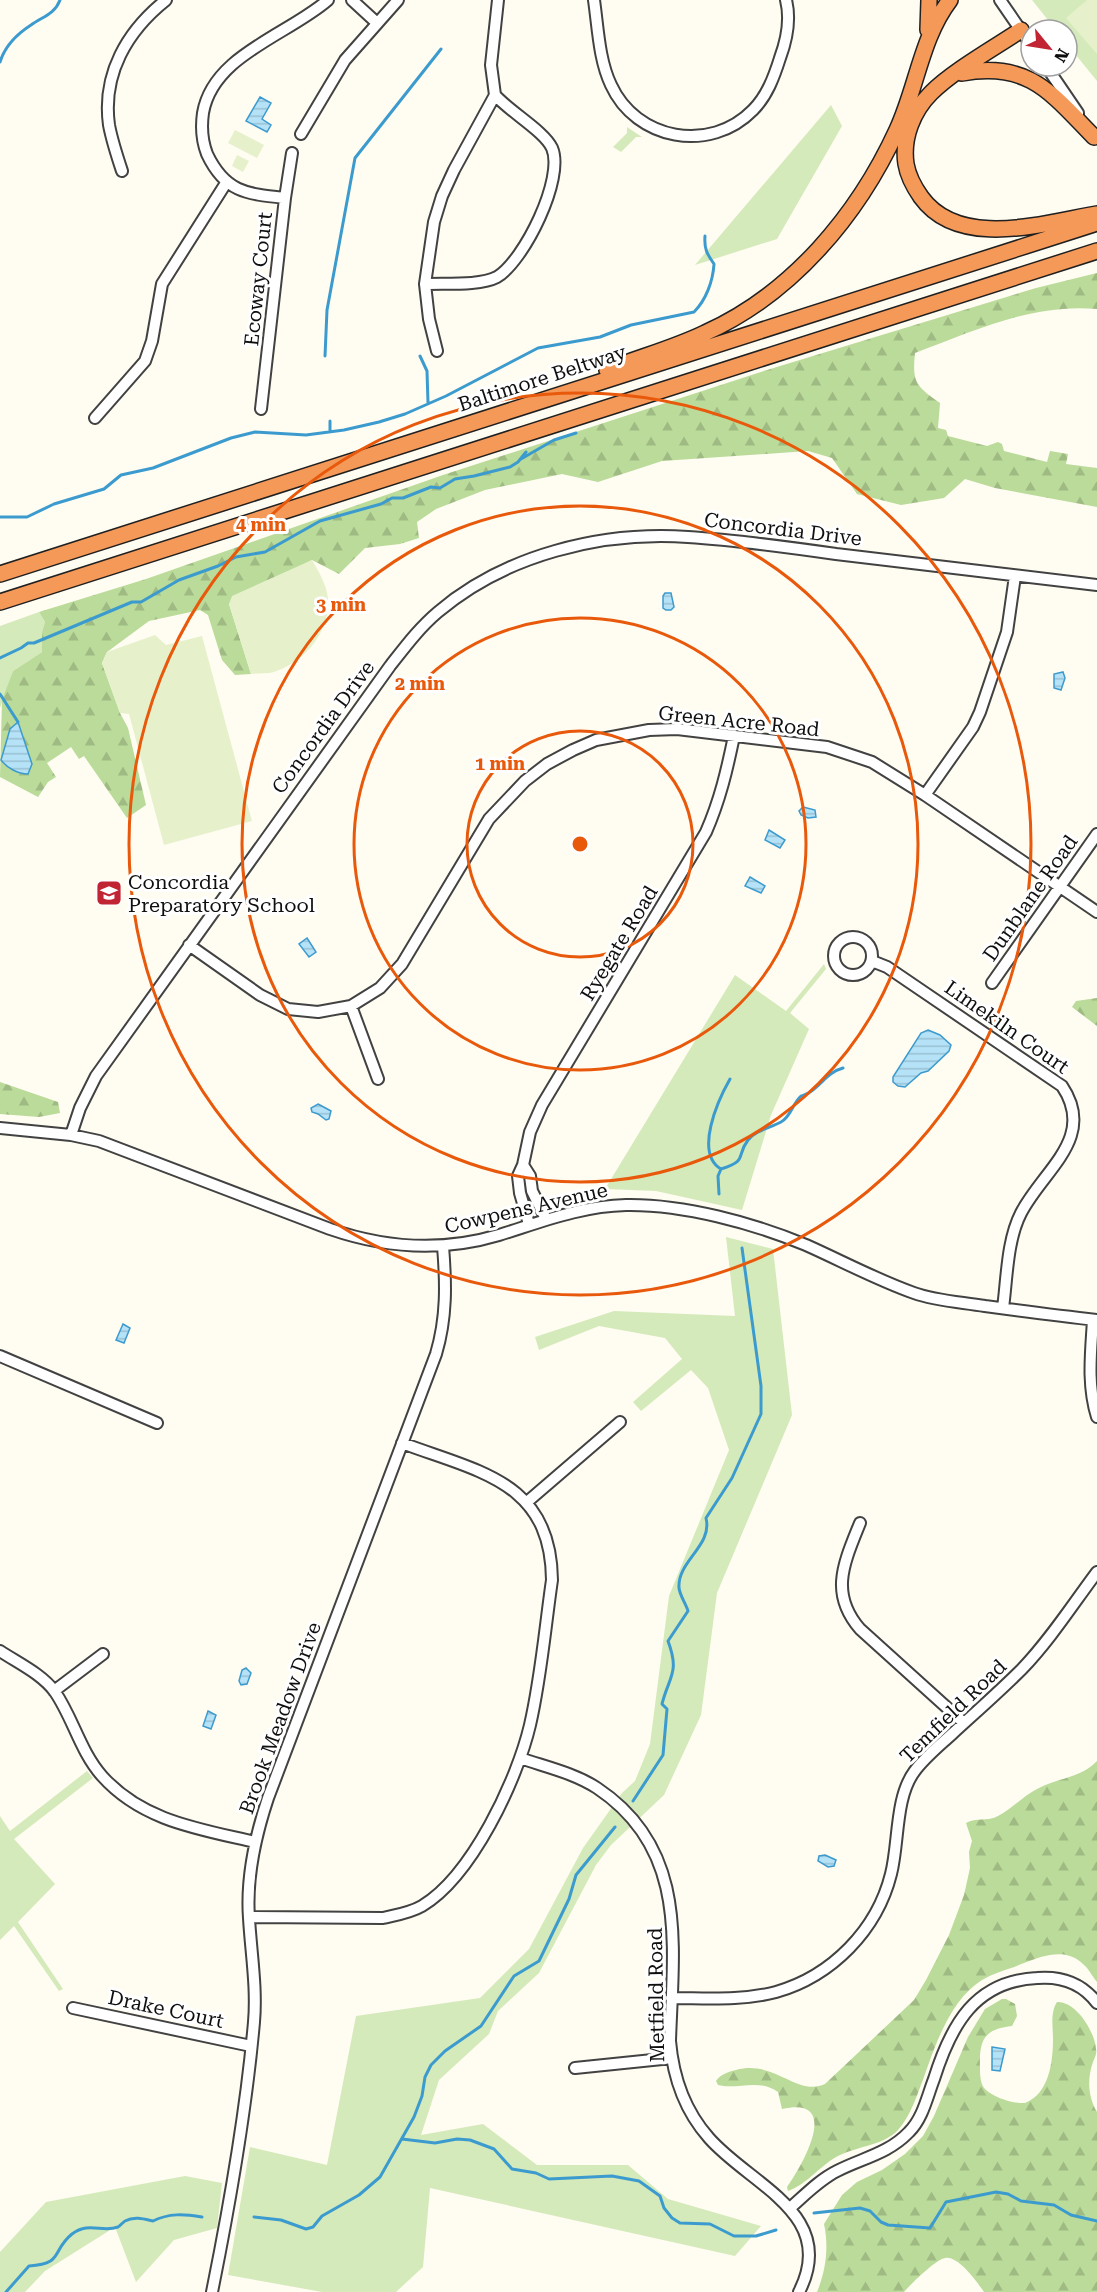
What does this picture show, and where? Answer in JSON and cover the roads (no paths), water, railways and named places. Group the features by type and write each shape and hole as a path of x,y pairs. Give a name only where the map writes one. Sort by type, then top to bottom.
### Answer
{"highway":[{"path":"927,41 929,0"},
{"path":"462,426 706,333 752,307 772,292 822,246 864,191 888,151 907,107 927,41 941,12 950,0"},
{"path":"1019,31 931,93 922,104 912,122 906,140 905,152 909,177 932,210 956,224 970,228 1016,228 1097,214"},
{"path":"956,75 985,70 1019,75 1049,92 1096,139"},
{"name":"Baltimore Beltway","path":"0,574 1097,223"},
{"path":"0,602 1097,251"},
{"path":"0,563 85,547"},
{"path":"0,608 36,590"}],"street":[{"path":"122,171 109,124 108,97 113,70 134,32 166,0"},
{"path":"285,198 244,192 226,183 211,162 202,137 202,121 208,94 224,72 238,59 300,21 328,0"},
{"path":"352,0 377,23"},
{"path":"301,134 345,60 398,0"},
{"path":"425,284 484,281 497,276 520,253 543,210 554,182 556,165 552,148 543,136 507,108 495,95 491,65 498,0"},
{"path":"594,0 604,70 611,87 633,114 648,125 664,133 702,136 722,131 738,122 762,100 771,83 785,44 789,24 786,0"},
{"path":"1000,0 1019,27"},
{"path":"1054,78 1096,139"},
{"path":"437,351 429,319 425,284 434,222 442,196 495,95"},
{"name":"Ecoway Court","path":"261,409 292,153"},
{"path":"95,418 145,361 152,341 163,281 226,183"},
{"name":"Concordia Drive","path":"71,1135 80,1108 96,1076 407,644 438,612 464,592 497,573 529,560 581,545 628,537 659,536 718,539 1097,585"},
{"path":"925,795 973,727 980,712 1007,632 1015,576"},
{"name":"Green Acre Road","path":"189,945 260,995 288,1009 318,1012 351,1006 369,996 391,978 489,819 525,781 547,764 596,740 631,732 677,729 827,747 872,762 925,795 1097,912"},
{"name":"Ryegate Road","path":"529,1224 520,1193 518,1176 523,1165 530,1132 542,1105 706,832 726,781 734,735"},
{"name":"Dunblane Road","path":"992,983 1097,834"},
{"name":"Limekiln Court","path":"872,962 887,967 1062,1086 1073,1097 1079,1110 1082,1125 1079,1139 1072,1152 1031,1198 1017,1224 1012,1243 1003,1308"},
{"path":"351,1006 378,1079"},
{"name":"Cowpens Avenue","path":"0,1128 71,1135 113,1146 347,1235 390,1245 443,1246 482,1240 546,1219 608,1206 641,1205 674,1209 770,1232 914,1294 1095,1320"},
{"path":"523,1165 530,1176 532,1191 546,1219"},
{"name":"Brook Meadow Drive","path":"212,2292 235,2172 251,2046 255,2000 248,1892 255,1842 268,1798 442,1333 447,1286 443,1246"},
{"path":"1095,1320 1090,1364 1091,1388 1097,1417"},
{"path":"0,1356 157,1423"},
{"path":"527,1502 620,1422"},
{"path":"249,1917 382,1918 402,1914 422,1906 438,1893 466,1862 496,1813 520,1758 530,1724 552,1580 549,1543 540,1521 527,1502 499,1482 402,1443"},
{"path":"860,1523 847,1556 841,1585 849,1617 964,1723"},
{"name":"Temfield Road","path":"671,1998 733,1998 775,1992 812,1976 841,1956 872,1920 886,1889 891,1873 903,1798 909,1779 928,1756 1036,1653 1097,1572"},
{"path":"0,1651 35,1674 54,1691 100,1774 131,1802 170,1822 255,1842"},
{"path":"54,1691 103,1654"},
{"name":"Metfield Road","path":"520,1758 564,1773 597,1789 628,1815 649,1843 658,1860 671,1903 672,2058 683,2096 699,2126 726,2155 790,2208 805,2233 809,2248 809,2265 799,2292"},
{"path":"790,2208 819,2182 836,2172 881,2153 899,2142 911,2130 921,2115 943,2050 953,2030 982,1996 1012,1980 1053,1977 1068,1980 1081,1988 1097,2003"},
{"name":"Drake Court","path":"73,2008 251,2046"},
{"path":"575,2068 672,2058"}],"water":[{"path":"260,97 271,103 262,119 271,125 267,132 246,121"},
{"path":"665,593 671,593 674,607 671,610 663,608"},
{"path":"1063,672 1065,678 1061,690 1054,688 1054,674"},
{"path":"18,722 32,764 28,774 13,770 1,760 10,729"},
{"path":"803,807 815,810 816,817 808,818 801,815 799,811"},
{"path":"769,830 785,840 780,848 765,840"},
{"path":"750,877 765,886 761,893 745,886"},
{"path":"307,938 316,952 309,957 299,944"},
{"path":"928,1030 940,1035 951,1045 949,1051 928,1071 921,1073 905,1087 898,1086 893,1082 893,1077 921,1033"},
{"path":"318,1104 331,1111 329,1119 326,1120 312,1112 311,1108"},
{"path":"123,1324 130,1328 124,1343 116,1340"},
{"path":"246,1668 251,1673 247,1684 241,1685 239,1681 242,1670"},
{"path":"208,1711 216,1715 211,1729 203,1726"},
{"path":"825,1855 836,1860 834,1866 828,1867 818,1861 819,1856"},
{"path":"992,2047 1005,2049 1000,2071 992,2070"}],"waterway":[{"path":"0,62 16,36 52,12 60,0"},
{"path":"325,356 327,310 355,158 441,49"},
{"path":"0,517 27,517 54,504 104,489 121,475 153,468 231,438 255,432 306,435 379,422 405,414 446,396 538,348 600,337 631,325 694,312 705,296 714,264 706,248 705,236"},
{"path":"420,356 427,371 428,403"},
{"path":"330,421 330,431"},
{"path":"521,459 554,440 576,433"},
{"path":"0,658 28,643 34,643 132,602 141,602 179,580 236,557 265,552 320,521 381,504 392,498 403,498 431,487 440,488 455,479 510,467 518,462 526,452"},
{"path":"0,694 18,722"},
{"path":"719,1194 718,1176 721,1169 730,1166 740,1158 748,1140 759,1131 784,1120 801,1096 810,1092 833,1072 843,1068"},
{"path":"721,1169 713,1161 709,1151 709,1139 715,1112 730,1079"},
{"path":"633,1801 663,1755 667,1709 662,1704 673,1668 668,1641 688,1611 679,1588 680,1578 704,1537 707,1528 706,1518 732,1478 761,1414 761,1386 742,1248"},
{"path":"254,2217 281,2220 306,2229 313,2227 322,2216 359,2195 380,2177 414,2117 422,2096 425,2077 431,2065 445,2051 481,2026 514,1976 539,1961 569,1899 576,1875 615,1827"},
{"path":"402,2139 435,2143 457,2139 470,2140 494,2149 512,2169 536,2173 549,2179 612,2176 639,2181 660,2196 664,2208 672,2218 680,2223 710,2224 734,2236 756,2236 776,2230"},
{"path":"814,2213 860,2208 870,2211 881,2222 888,2225 930,2228 946,2202 996,2192 1008,2194 1021,2201 1054,2205 1071,2215 1097,2221"},
{"path":"6,2292 29,2266 48,2263 56,2256 66,2240 78,2230 118,2227 125,2221 139,2218 153,2221 177,2215 202,2217"}],"place":[{"name":"Concordia Preparatory School","path":"109,893"}]}
